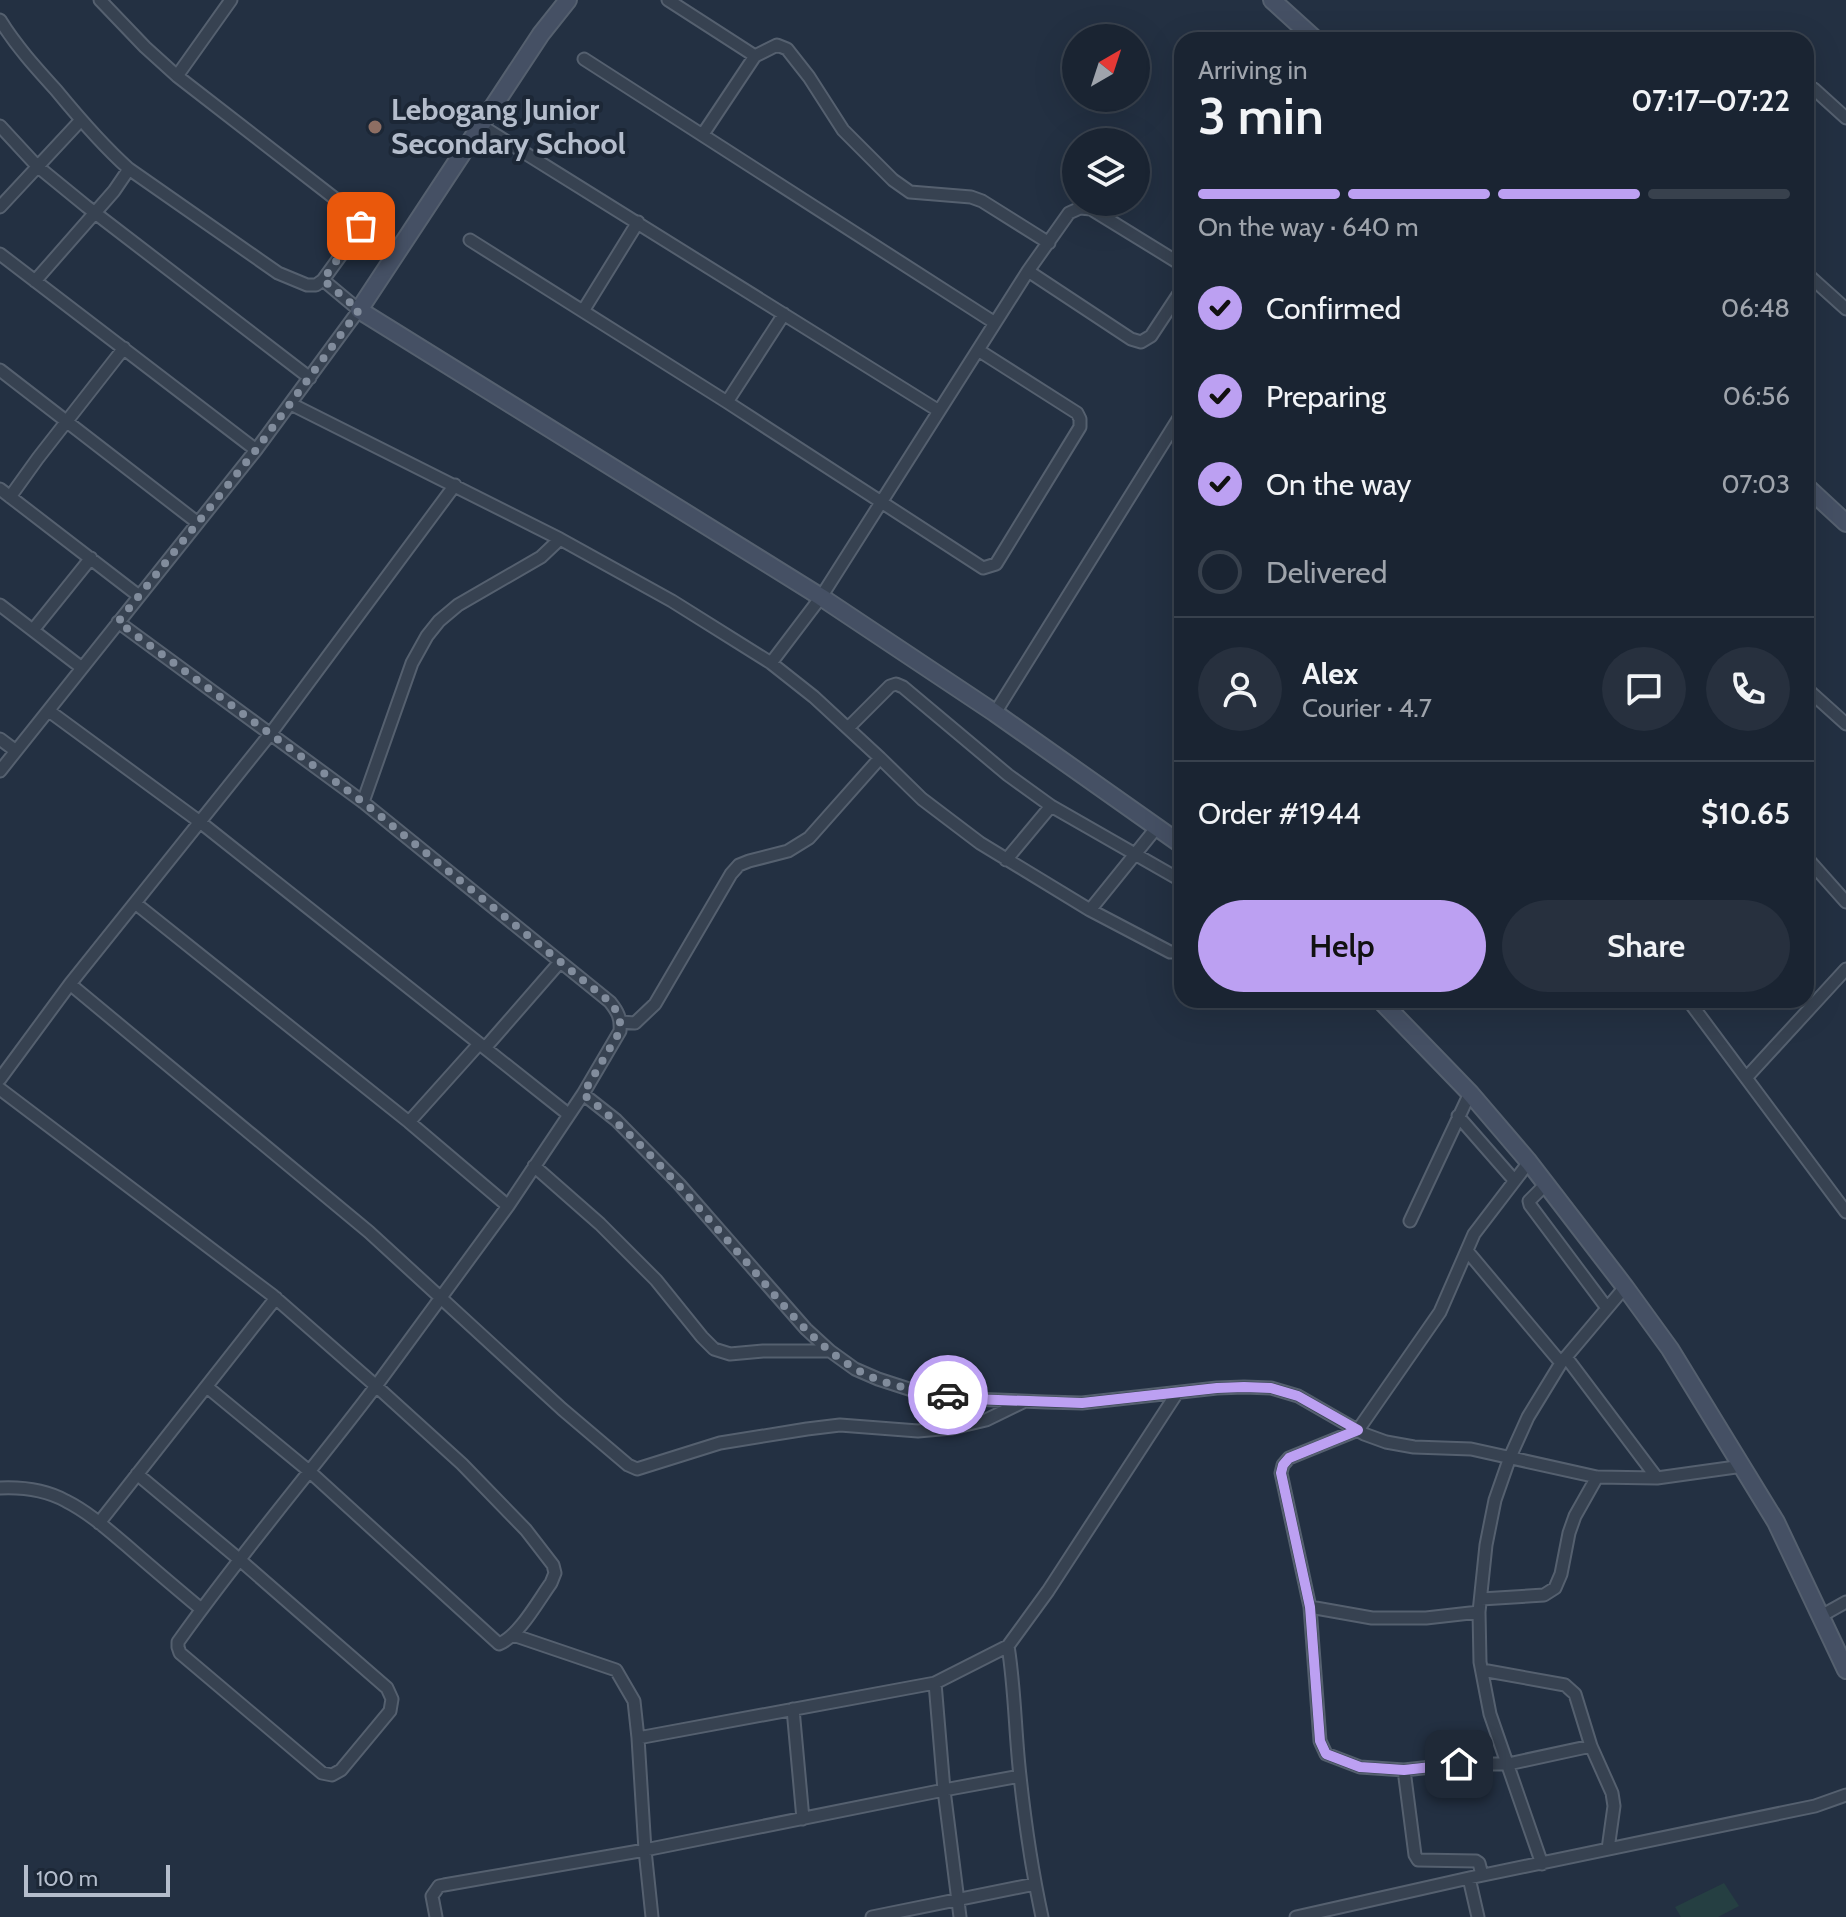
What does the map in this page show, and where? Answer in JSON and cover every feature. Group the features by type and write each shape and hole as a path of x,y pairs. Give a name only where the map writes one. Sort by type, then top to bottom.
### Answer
{"street":[{"path":"0,21 81,120 129,169 278,273 307,285 316,285 323,280 363,221 177,76 100,0"},
{"path":"177,76 231,0"},
{"path":"0,771 291,404 359,310 541,34 568,0"},
{"path":"668,0 755,56"},
{"path":"1272,0 1307,32"},
{"path":"703,134 755,56 777,45 787,49 809,77 843,130 893,180 910,192 971,197 982,201 1049,243"},
{"path":"584,59 995,323"},
{"path":"1814,89 1846,118"},
{"path":"0,207 81,120"},
{"path":"480,125 939,411"},
{"path":"0,126 37,166 310,378"},
{"path":"35,281 114,191 129,169"},
{"path":"771,663 821,597 1028,271 1069,213 1080,208 1091,209 1174,260"},
{"path":"583,311 638,222"},
{"path":"470,240 983,568 996,564 1004,552 1080,427 1080,419 1077,413 978,350"},
{"path":"0,254 256,450"},
{"path":"1028,271 1131,339 1141,342 1151,336 1174,301"},
{"path":"323,280 359,310 821,597 995,713 1174,839"},
{"path":"1814,280 1846,309"},
{"path":"727,402 784,314"},
{"path":"124,348 5,493 139,596"},
{"path":"0,370 198,523"},
{"path":"291,404 560,539 672,601 771,663 814,697 922,799 1006,860 1090,910 1174,952"},
{"path":"995,713 1174,426"},
{"path":"0,1079 70,984 271,733 455,485"},
{"path":"1814,493 1846,523"},
{"path":"363,802 412,663 427,636 458,605 541,557 560,539"},
{"path":"33,630 91,558"},
{"path":"0,605 82,668"},
{"path":"118,622 363,802 610,1002 621,1022 616,1041 508,1206 376,1386 240,1560 201,1609 178,1642 180,1653 322,1773 332,1775 341,1770 390,1711 392,1699 387,1688 240,1560 137,1474"},
{"path":"848,728 890,686 896,684 903,687 1008,775 1051,806 1174,876"},
{"path":"1814,695 1846,724"},
{"path":"49,711 200,822 568,1114"},
{"path":"0,739 16,751"},
{"path":"621,1022 635,1023 655,1004 739,865 788,851 809,838 880,758"},
{"path":"1006,860 1051,806"},
{"path":"1090,910 1157,827"},
{"path":"1814,866 1846,902"},
{"path":"135,903 409,1122 508,1206"},
{"path":"409,1122 560,962"},
{"path":"1814,1004 1846,969"},
{"path":"70,984 369,1232 562,1409 628,1465 637,1469 720,1443 807,1429 840,1425 918,1431 952,1428 986,1420 1024,1401"},
{"path":"1388,1008 1470,1093 1529,1162 1670,1349 1776,1522 1846,1670"},
{"path":"1694,1008 1846,1212"},
{"path":"1746,1078 1810,1008"},
{"path":"0,1089 276,1298 376,1386 462,1464 526,1530 553,1565 555,1573 551,1583 513,1635 499,1644 309,1471 207,1387"},
{"path":"1410,1221 1470,1093"},
{"path":"583,1094 616,1120 679,1184 806,1329 830,1351 855,1369 915,1391 971,1399 1082,1403 1244,1387 1271,1388 1298,1396 1386,1442 1414,1447 1471,1449 1597,1477 1657,1478 1743,1466"},
{"path":"1458,1116 1514,1180"},
{"path":"1529,1162 1474,1234 1440,1312 1358,1430 1289,1458 1281,1473 1310,1607 1320,1741 1326,1754 1360,1767 1404,1770 1459,1764 1508,1764 1591,1746"},
{"path":"534,1166 600,1224 656,1280 714,1349 730,1354 830,1351"},
{"path":"1546,1184 1532,1197 1530,1205 1607,1308"},
{"path":"1568,1257 1588,1239"},
{"path":"1468,1252 1564,1360 1657,1478"},
{"path":"1542,1864 1490,1714 1482,1670 1480,1605 1486,1545 1495,1500 1528,1417 1564,1360 1625,1287"},
{"path":"99,1523 276,1298"},
{"path":"638,1738 935,1683 1008,1646 1048,1591 1177,1393"},
{"path":"1310,1607 1372,1618 1426,1618 1480,1605 1544,1595 1555,1588 1575,1516 1597,1477"},
{"path":"0,1488 17,1487 64,1499 99,1523 201,1609"},
{"path":"1821,1616 1846,1602"},
{"path":"513,1635 616,1670 634,1701 652,1917"},
{"path":"1008,1646 1020,1776 1042,1917"},
{"path":"1482,1670 1571,1688 1591,1746 1612,1793 1614,1806 1608,1849"},
{"path":"935,1683 944,1790 960,1917"},
{"path":"793,1709 803,1819"},
{"path":"1404,1770 1418,1860 1476,1861 1482,1875"},
{"path":"436,1917 432,1896 439,1886 645,1850 1020,1776"},
{"path":"1296,1917 1815,1806 1846,1795"},
{"path":"1469,1878 1478,1917"},
{"path":"872,1917 1035,1884"}],"green space":[{"path":"1724,1883 1739,1906 1718,1917 1681,1917 1675,1907"}],"way so far":[{"path":"361,226 323,280 359,310 256,450 118,622 363,802 610,1002 618,1012 620,1031 583,1094 616,1120 679,1184 806,1329 830,1351 855,1369 878,1379 915,1391 948,1395"}],"place":[{"name":"Lebogang Junior Secondary School","path":"375,127"}],"route":[{"path":"948,1395 971,1399 1082,1403 1217,1388 1271,1388 1298,1396 1358,1430 1289,1458 1281,1473 1310,1607 1320,1741 1326,1754 1360,1767 1404,1770 1459,1764"}]}
